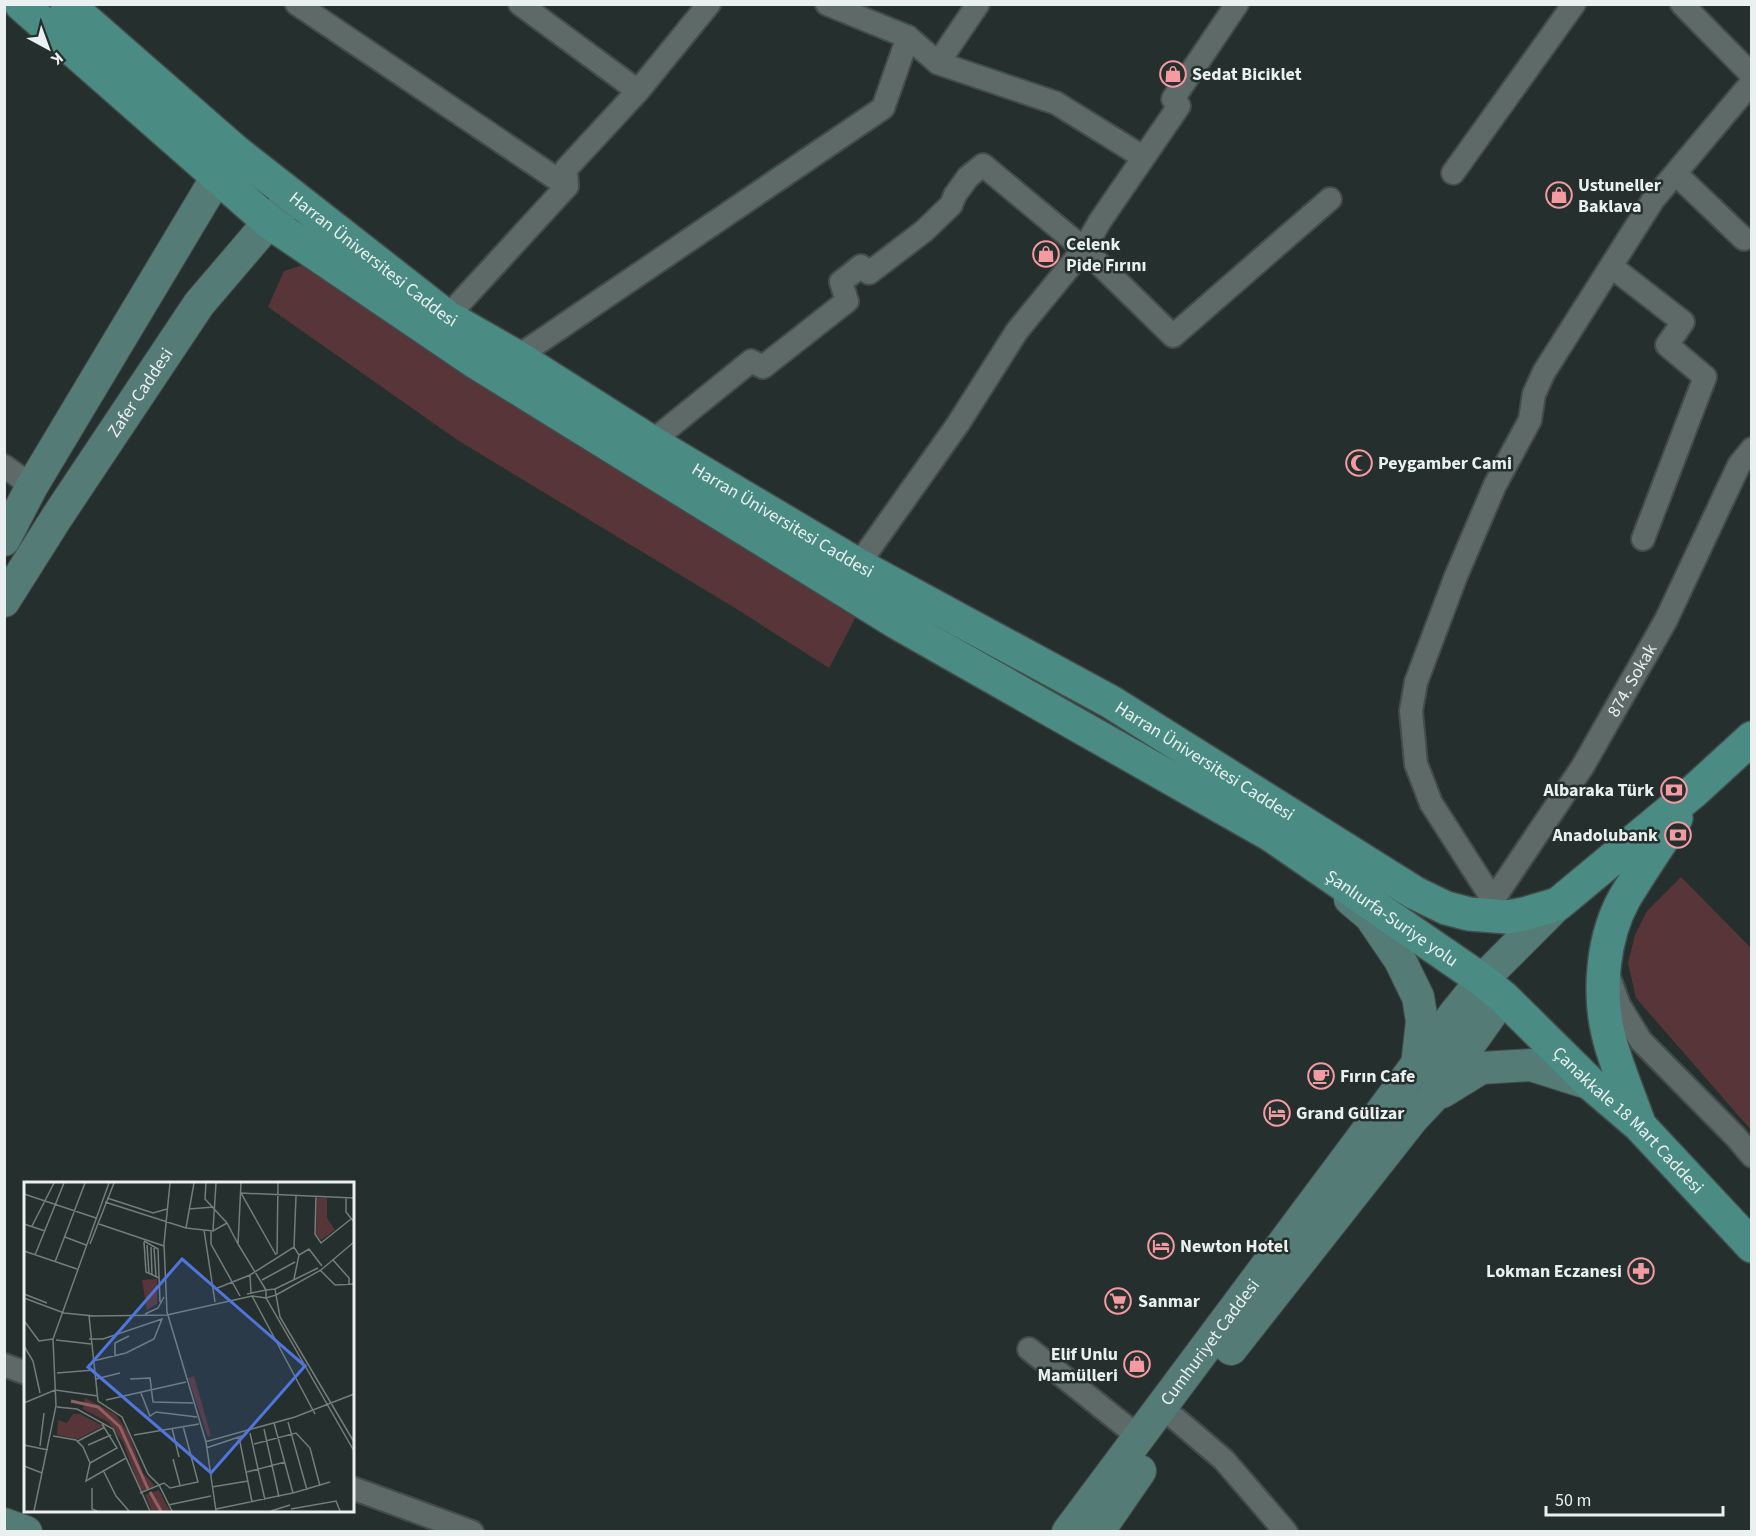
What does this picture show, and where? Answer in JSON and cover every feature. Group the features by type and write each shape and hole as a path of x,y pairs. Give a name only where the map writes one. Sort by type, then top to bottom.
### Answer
{"main road":[{"name":"Harran Üniversitesi Caddesi","path":"21,4 226,164 293,198 447,317 517,357 651,442 858,565 1111,702 1415,893 1446,908 1469,914 1507,917 1558,904"},
{"name":"Harran Üniversitesi Caddesi","path":"67,4 226,164 269,222 477,363 896,622 1280,841"},
{"path":"4,540 32,486 226,164"},
{"name":"Zafer Caddesi","path":"4,601 199,304 269,222 293,198"},
{"path":"1558,904 1693,792 1752,738"},
{"path":"1640,1125 1608,1033 1604,999 1605,965 1613,927 1624,901 1693,792"},
{"path":"1280,841 1370,916 1400,960 1418,997 1422,1021 1417,1067"},
{"name":"Şanlıurfa-Suriye yolu","path":"1280,841 1492,988"},
{"name":"Cumhuriyet Caddesi","path":"1068,1532 1417,1067 1492,988 1558,904"},
{"name":"Cumhuriyet Caddesi","path":"1098,1532 1176,1419 1431,1098 1492,988"},
{"name":"Çanakkale 18 Mart Caddesi","path":"1492,988 1591,1083 1640,1125 1752,1246"},
{"path":"1431,1098 1481,1068 1531,1065 1591,1083"},
{"path":"4,1524 26,1532"}],"street":[{"path":"297,4 567,186"},
{"path":"520,4 638,91"},
{"path":"447,317 567,186 566,169 638,91 709,4"},
{"path":"827,4 908,37 938,63 1056,103 1143,156"},
{"path":"938,63 978,4"},
{"path":"858,565 958,424 1017,331 1084,249 1143,156 1179,106 1173,99 1237,4"},
{"path":"1453,173 1574,4"},
{"path":"1688,6 1752,75"},
{"path":"517,357 883,108 908,37"},
{"path":"1643,539 1705,377 1667,345 1683,322 1612,267 1653,200 1752,82"},
{"path":"651,442 751,361 763,367 847,301 841,282 861,266 869,273 924,231 951,205 968,177 983,165 1084,249 1173,336 1330,200"},
{"path":"1676,174 1744,239"},
{"name":"874. Sokak","path":"1612,267 1534,393 1530,420 1495,485 1456,576 1416,682 1411,711 1416,764 1431,803 1493,900 1589,756 1666,620 1739,465 1752,449"},
{"path":"4,466 32,486"},
{"path":"1605,965 1618,1005 1641,1041 1752,1156"},
{"path":"1029,1349 1140,1438"},
{"path":"4,1365 24,1372"},
{"path":"1176,1419 1224,1460 1280,1530"},
{"path":"354,1489 472,1532"}],"shaded area":[{"path":"310,263 859,611 829,668 735,608 459,441 268,307 284,271"},
{"path":"1681,877 1751,948 1751,1130 1636,998 1628,963 1635,935 1647,911"}],"place":[{"name":"Sedat Biciklet","path":"1173,74"},
{"name":"Ustuneller Baklava","path":"1559,195"},
{"name":"Celenk Pide Fırını","path":"1046,254"},
{"name":"Peygamber Cami","path":"1359,463"},
{"name":"Albaraka Türk","path":"1674,790"},
{"name":"Anadolubank","path":"1678,835"},
{"name":"Fırın Cafe","path":"1321,1076"},
{"name":"Grand Gülizar","path":"1277,1113"},
{"name":"Newton Hotel","path":"1161,1246"},
{"name":"Lokman Eczanesi","path":"1641,1271"},
{"name":"Sanmar","path":"1118,1301"},
{"name":"Elif Unlu Mamülleri","path":"1137,1364"}]}
